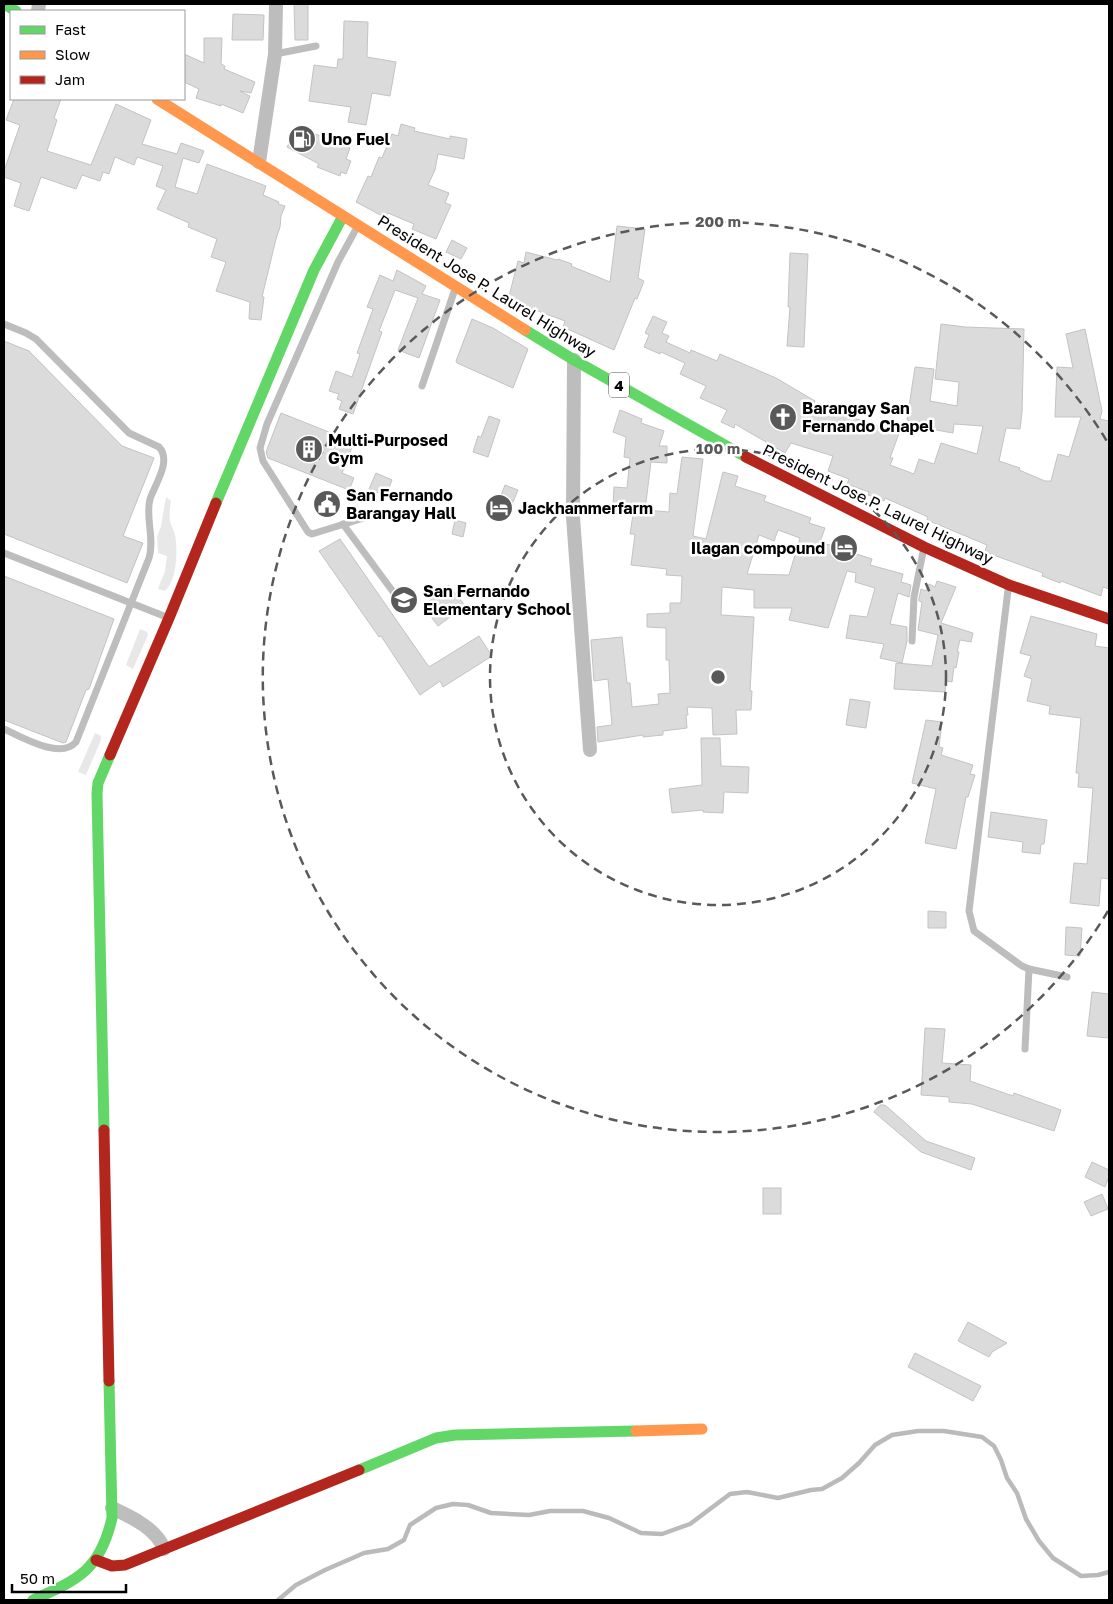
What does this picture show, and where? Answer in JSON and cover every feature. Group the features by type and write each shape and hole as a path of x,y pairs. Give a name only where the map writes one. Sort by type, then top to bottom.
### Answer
{"main road":[{"name":"President Jose P. Laurel Highway","path":"159,100 574,360 755,462 924,547 1009,585 1109,619"},
{"path":"33,1600 77,1578 96,1560 108,1538 112,1508 97,793 101,774 169,618 237,450 314,270 328,240 343,216"},
{"path":"96,1560 107,1565 118,1566 436,1438 455,1435 702,1429"}],"street":[{"path":"259,162 275,54 276,4"},
{"path":"574,360 573,517 590,750"},
{"path":"112,1508 143,1524 156,1536 164,1549"}],"lane":[{"path":"275,54 316,46"},
{"path":"358,226 332,274 267,424 260,448 263,461 308,532 312,534 367,517"},
{"path":"422,386 456,287"},
{"path":"4,324 36,339 129,434 159,448 164,455 164,463 149,504 151,550 73,746 56,750 4,729"},
{"path":"344,524 394,593"},
{"path":"912,641 914,597 924,547"},
{"path":"4,553 169,618"},
{"path":"1009,585 969,911 974,931 1030,969 1067,977"},
{"path":"1024,1049 1030,969"}],"shaded area":[{"path":"166,497 171,501 170,523 175,535 176,557 172,580 165,591 158,589 165,571 167,556 158,553 157,537"},
{"path":"140,629 147,632 148,635 133,669 126,665"},
{"path":"95,733 101,736 101,740 86,775 78,772"}],"building":[{"path":"294,4 308,4 308,40 295,40"},
{"path":"233,14 264,15 263,40 232,40"},
{"path":"344,21 368,22 367,57 396,62 390,96 372,93 366,125 348,122 351,107 309,101 314,65 337,68 338,59 343,59"},
{"path":"204,38 222,38 221,64 225,66 224,69 255,82 251,93 240,91 250,96 243,113 221,104 221,106 196,98 199,89 185,82 185,54 204,63"},
{"path":"14,100 61,100 54,118 57,120 47,151 91,165 116,104 151,120 142,144 177,154 181,143 204,151 199,163 183,158 175,187 197,194 207,164 266,186 263,195 285,206 262,297 264,297 261,320 249,319 250,302 216,291 226,262 211,257 217,239 188,227 189,223 157,209 166,190 156,186 163,166 137,157 134,165 115,157 109,174 103,172 100,181 82,175 76,189 41,177 29,211 14,206 21,183 4,177 4,171 20,125 6,120"},
{"path":"401,124 415,128 414,131 450,139 450,136 467,139 464,159 438,154 435,170 428,185 449,193 445,203 451,205 436,239 412,229 414,224 388,213 386,218 356,202 368,176 371,177 379,157 382,158 392,134 398,136"},
{"path":"298,127 350,148 346,159 351,161 346,174 341,172 340,176 317,167 319,164 287,147"},
{"path":"617,226 645,229 638,278 644,281 614,350 563,327 565,321 508,300 518,261 524,263 526,252 572,264 571,266 610,282"},
{"path":"452,240 467,248 461,259 446,252"},
{"path":"790,253 808,254 804,347 787,346 790,307 788,307"},
{"path":"397,270 426,286 422,294 440,300 419,358 398,350 418,298 395,290 379,331 382,332 353,414 339,409 342,401 337,399 339,394 329,391 336,371 352,377 360,354 357,353 373,309 367,307 380,275 393,281"},
{"path":"653,316 667,322 662,333 669,336 666,342 690,353 691,350 717,361 720,354 776,378 815,401 813,405 882,427 884,421 901,428 890,458 893,458 890,465 914,474 919,459 934,464 941,443 977,454 983,426 954,424 953,433 930,429 931,424 907,420 915,367 934,369 930,401 957,406 959,382 935,379 941,324 965,327 1024,329 1020,429 1006,428 999,461 1020,468 1019,470 1045,481 1051,481 1058,454 1069,457 1081,417 1055,417 1057,367 1073,368 1066,334 1085,329 1102,411 1100,419 1109,421 1109,589 1103,587 1101,596 1061,581 1060,583 1042,576 1043,573 985,552 987,545 927,520 928,517 885,498 884,501 868,495 869,492 847,484 849,479 828,471 833,456 791,443 785,453 735,424 734,428 721,422 727,410 700,398 706,386 680,374 685,363 661,352 660,354 644,347 649,335 645,333"},
{"path":"472,319 493,328 528,349 513,388 457,363 456,361"},
{"path":"4,341 29,351 122,446 154,458 123,536 143,543 127,583 4,534"},
{"path":"620,410 642,419 641,423 664,431 659,446 667,446 667,463 651,462 645,510 669,512 670,493 677,494 682,457 703,459 693,536 706,539 723,472 738,476 735,486 766,496 764,501 811,518 809,523 825,528 820,542 872,559 870,565 903,574 901,582 911,585 909,597 898,593 890,624 907,627 907,641 902,663 880,658 884,644 846,638 850,615 867,617 875,588 855,582 856,573 847,571 828,628 789,620 792,608 754,608 754,590 722,587 721,615 754,617 750,691 752,691 751,710 736,710 737,734 713,735 712,708 687,707 687,728 663,731 663,735 643,737 643,735 598,742 597,727 612,725 608,679 594,681 591,640 622,637 627,683 630,683 632,707 659,704 658,694 670,693 669,660 666,660 666,628 647,627 647,614 670,613 670,603 681,603 682,576 666,575 667,569 631,565 635,534 630,534 634,508 613,505 614,487 627,488 630,458 624,457 626,437 613,432","holes":["778,530 800,538 789,575 747,574 759,535 774,541"]},
{"name":"Multi-Purposed Gym","path":"281,413 354,442 342,473 354,478 349,490 268,458 266,452"},
{"path":"489,416 500,420 488,457 473,452 478,436 481,437"},
{"path":"376,473 392,480 386,496 369,489"},
{"path":"505,485 518,490 513,502 500,498"},
{"path":"455,520 466,523 463,537 452,534"},
{"path":"340,539 429,667 479,636 492,656 443,687 440,681 420,695 381,636 379,637 319,551"},
{"path":"4,576 114,619 89,689 86,690 66,742 63,743 4,720"},
{"path":"937,581 956,587 941,623 973,633 971,642 960,640 952,682 946,681 945,692 894,689 896,663 932,666 938,635 918,630 922,602 919,601 919,598 921,589 926,591 929,584 935,587"},
{"path":"449,585 465,606 438,626 423,606"},
{"path":"1031,616 1097,634 1095,646 1109,648 1109,879 1101,878 1099,906 1070,903 1074,863 1087,864 1093,788 1078,787 1079,773 1076,773 1081,718 1049,714 1050,706 1027,701 1032,679 1024,676 1031,656 1020,653"},
{"path":"850,699 870,702 866,728 846,725"},
{"path":"926,720 942,722 939,747 943,748 941,755 973,765 970,774 975,775 968,797 966,797 956,849 925,843 936,789 912,783"},
{"path":"701,738 720,738 721,766 749,767 748,793 724,792 723,813 703,812 703,810 672,813 669,789 702,785"},
{"path":"991,812 1047,820 1044,844 1041,844 1040,854 1022,852 1023,842 988,837"},
{"path":"928,911 946,912 946,928 928,928"},
{"path":"1066,927 1082,928 1080,956 1065,955"},
{"path":"1092,992 1109,994 1109,1038 1087,1036"},
{"path":"925,1028 945,1029 942,1063 971,1065 970,1081 1013,1096 1014,1093 1061,1110 1054,1131 972,1104 949,1102 949,1097 921,1095"},
{"path":"880,1105 885,1105 926,1141 975,1158 971,1170 921,1152 874,1112"},
{"path":"1092,1162 1109,1170 1109,1177 1105,1187 1085,1177"},
{"path":"763,1188 781,1188 781,1214 763,1214"},
{"path":"1102,1194 1108,1209 1091,1216 1084,1202"},
{"path":"968,1322 1007,1343 992,1352 989,1357 958,1341"},
{"path":"915,1353 981,1386 973,1401 908,1367"}],"waterway":[{"path":"278,1600 296,1585 325,1570 364,1553 388,1549 404,1540 410,1525 436,1508 453,1504 468,1505 491,1513 529,1515 550,1511 583,1511 609,1518 641,1533 662,1534 690,1524 730,1494 747,1492 778,1498 822,1489 842,1478 875,1445 892,1435 918,1431 944,1431 982,1437 994,1446 1007,1478 1017,1493 1026,1519 1039,1541 1053,1558 1081,1576 1109,1572"}],"traffic: fast":[{"path":"4,4 14,10"},
{"path":"216,503 314,270 343,216"},
{"path":"525,330 574,360 746,457"},
{"path":"104,1130 97,793 98,783 110,755"},
{"path":"33,1600 63,1586 85,1571 101,1550 107,1536 112,1518 109,1381"},
{"path":"359,1470 436,1438 455,1435 636,1431"}],"traffic: slow":[{"path":"159,100 525,330"},
{"path":"636,1431 702,1429"}],"traffic: jam":[{"path":"746,457 924,547 1009,585 1109,619"},
{"path":"110,755 216,503"},
{"path":"104,1130 109,1381"},
{"path":"96,1560 112,1566 125,1565 359,1470"}],"place":[{"name":"Uno Fuel","path":"302,139"},
{"name":"Barangay San Fernando Chapel","path":"783,417"},
{"name":"Multi-Purposed Gym","path":"309,449"},
{"name":"San Fernando Barangay Hall","path":"327,504"},
{"name":"Jackhammerfarm","path":"499,508"},
{"name":"Ilagan compound","path":"844,548"},
{"name":"San Fernando Elementary School","path":"404,600"}]}
